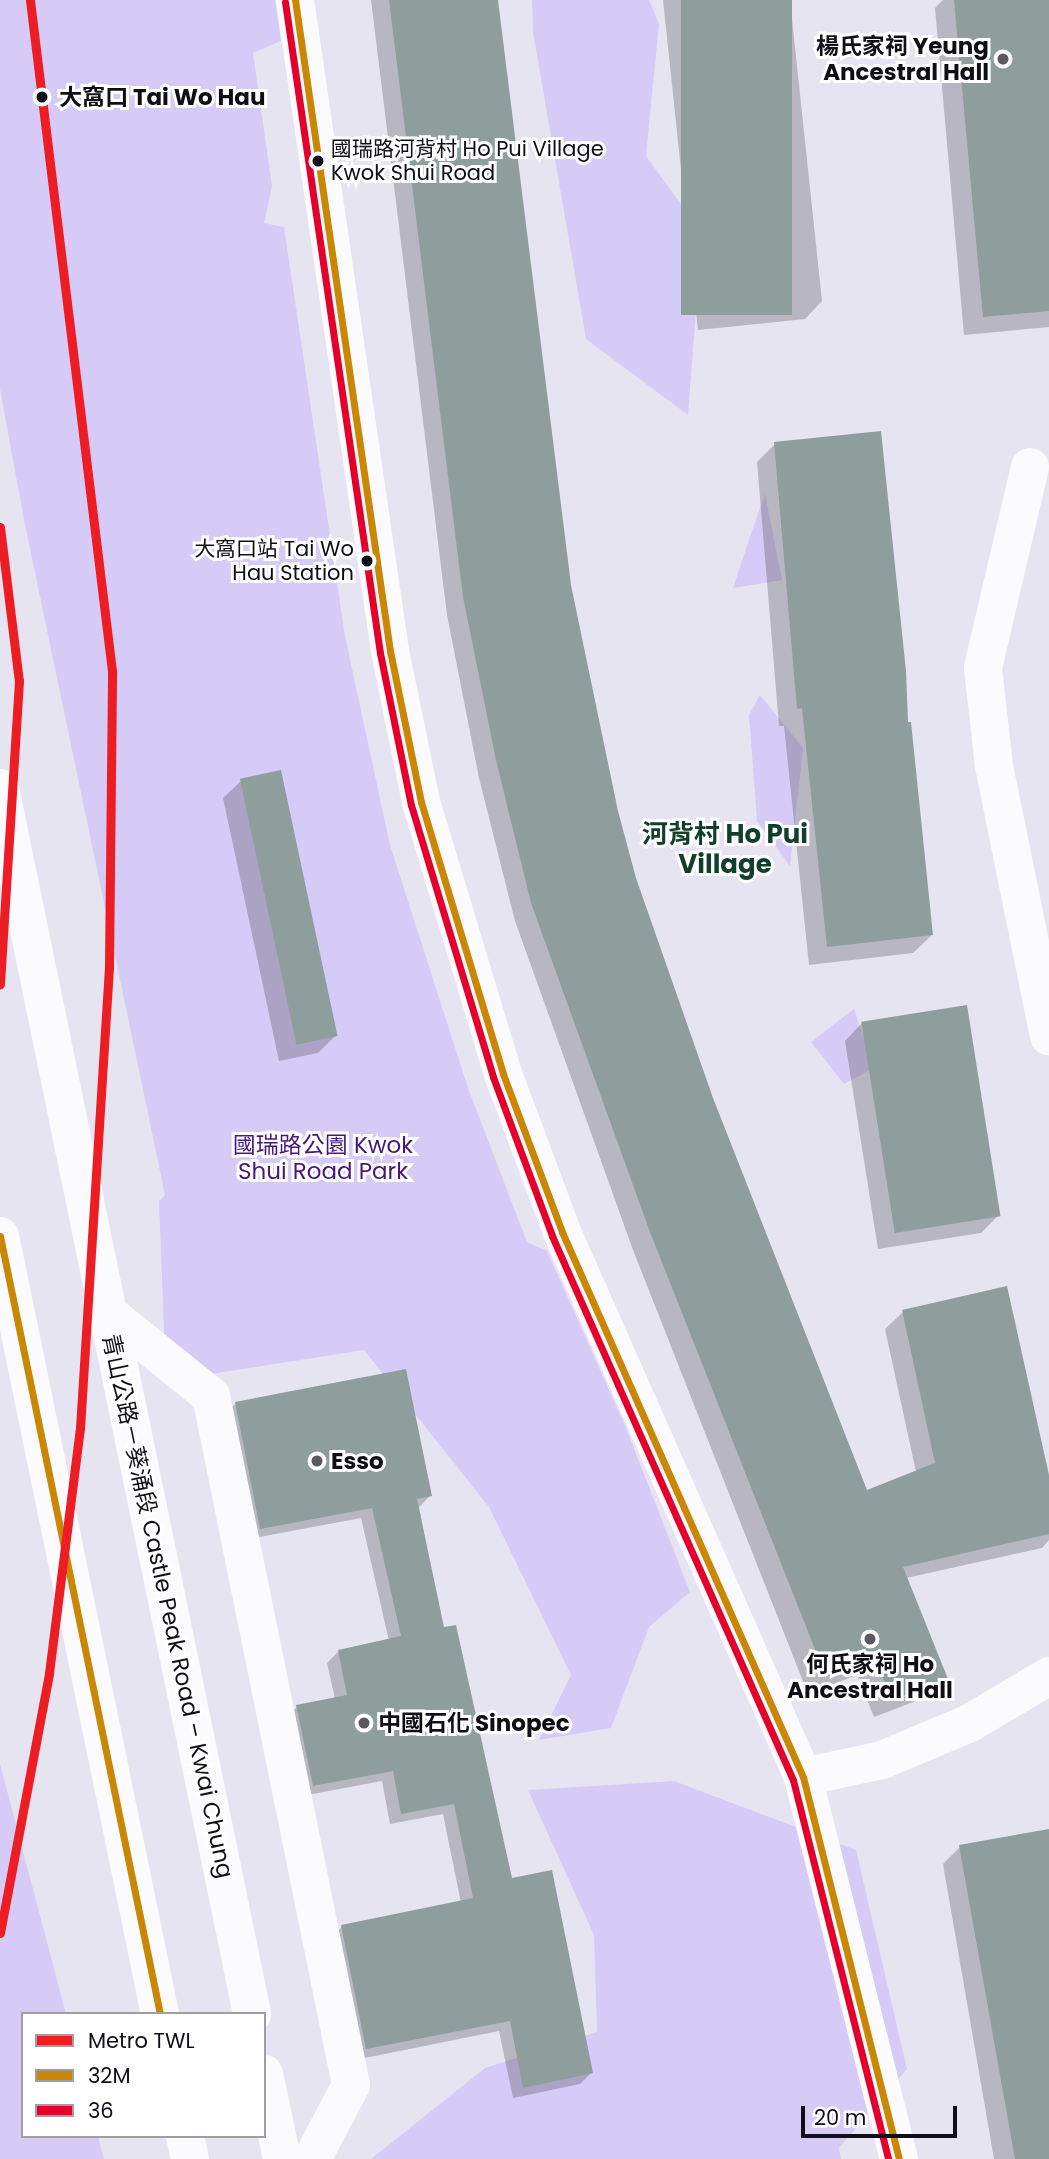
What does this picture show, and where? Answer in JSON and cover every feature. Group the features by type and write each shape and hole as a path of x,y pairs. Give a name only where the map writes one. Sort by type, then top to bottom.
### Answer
{"street":[{"path":"295,0 390,651 421,802 503,1074 562,1233 803,1777 899,2159"},
{"path":"1030,467 983,668 994,766 1049,1036"},
{"name":"青山公路－葵涌段 Castle Peak Road – Kwai Chung","path":"0,788 252,2012"},
{"path":"0,1236 160,2012"},
{"path":"108,1313 211,1396 351,2085 312,2159"},
{"path":"803,1777 883,1760 970,1723 1049,1676"},
{"path":"266,2083 282,2159"},
{"path":"185,2138 190,2159"}],"green space":[{"name":"國瑞路公園 Kwok Shui Road Park","path":"0,0 275,0 281,41 253,53 272,186 264,223 284,227 345,636 390,845 468,1088 527,1242 547,1251 626,1428 690,1592 649,1627 611,1728 539,1740 571,1675 489,1507 364,1350 166,1381 159,1201 165,1195 24,520 0,389"},
{"path":"532,0 649,0 659,24 646,156 702,233 688,415 586,339 533,32"},
{"path":"765,494 782,580 733,588 751,534"},
{"path":"760,695 803,748 790,866 757,821 749,715"},
{"path":"854,1009 874,1068 844,1084 811,1042"},
{"path":"0,1764 65,2012 21,2012 21,2138 99,2138 104,2159 0,2159"},
{"path":"674,1781 856,1850 907,2069 839,2148 841,2159 371,2159 485,2068 597,2032 594,1935 528,1790"}],"building":[{"path":"389,0 498,0 571,585 618,811 636,878 713,1098 867,1490 935,1463 902,1310 1007,1286 1049,1475 1049,1534 903,1567 948,1679 892,1700 875,1658 826,1677 650,1232 531,903 496,760 463,597"},
{"path":"681,0 792,0 792,315 681,315"},
{"path":"954,0 1049,0 1049,311 983,317"},
{"path":"881,431 906,671 908,722 911,722 933,935 827,947 802,708 797,709 774,442"},
{"path":"281,770 338,1036 296,1045 240,779"},
{"path":"967,1005 1000,1216 895,1233 861,1022"},
{"path":"406,1369 432,1496 417,1499 444,1627 456,1625 512,1878 552,1870 593,2073 523,2088 510,2021 366,2049 341,1925 473,1898 454,1804 401,1814 393,1771 313,1786 296,1705 347,1695 338,1650 401,1636 372,1508 260,1529 235,1402"},
{"path":"1049,1829 1049,2159 1015,2159 959,1845"}],"metro line":[{"name":"TWL","path":"0,1933 49,1673 80,1428 109,966 112,671 30,0"},
{"name":"TWL","path":"0,527 19,681 0,984"}],"transit line":[{"name":"32M","path":"295,0 390,651 421,802 503,1074 562,1232 803,1777 899,2159"},
{"name":"36","path":"285,2 380,653 411,805 493,1077 552,1236 793,1780 888,2159"},
{"name":"32M","path":"0,1236 160,2012"}],"place":[{"name":"楊氏家祠 Yeung Ancestral Hall","path":"1003,59"},
{"name":"大窩口 Tai Wo Hau","path":"42,97"},
{"name":"國瑞路河背村 Ho Pui Village Kwok Shui Road","path":"318,161"},
{"name":"大窩口站 Tai Wo Hau Station","path":"367,561"},
{"name":"Esso","path":"317,1461"},
{"name":"何氏家祠 Ho Ancestral Hall","path":"870,1639"},
{"name":"中國石化 Sinopec","path":"364,1723"}],"district":[{"name":"河背村 Ho Pui Village","path":"725,850"}]}
